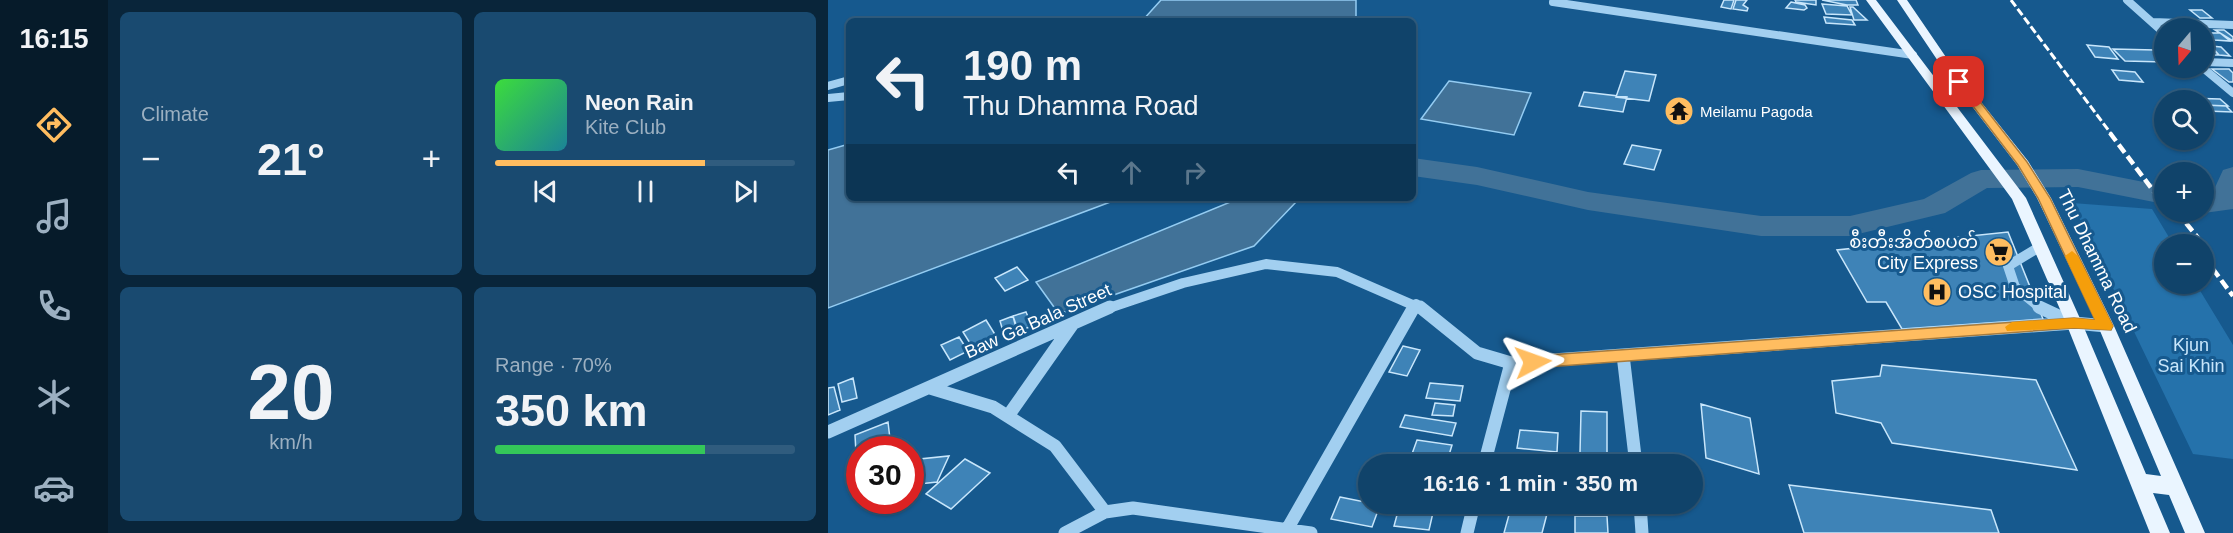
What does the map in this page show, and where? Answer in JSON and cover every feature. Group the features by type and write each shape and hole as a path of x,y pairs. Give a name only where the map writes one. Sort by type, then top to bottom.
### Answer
{"main road":[{"path":"1871,0 1997,165 2019,198 2074,323 2160,533"},
{"name":"Thu Dhamma Road","path":"1902,0 1947,65 2023,164 2044,198 2106,326 2195,533"},
{"path":"2039,242 2064,241"},
{"path":"2139,482 2175,488"}],"street":[{"path":"2127,0 2153,22 2233,26"},
{"path":"1553,2 1912,55"},
{"path":"2214,62 2233,63"},
{"path":"2214,77 2233,93"},
{"path":"828,86 846,81"},
{"path":"828,98 846,96"},
{"path":"2039,242 2008,266 2010,274 2023,297 2074,323"},
{"name":"Baw Ga Bala Street","path":"828,432 1072,325 1092,314 1183,283 1266,264 1337,272 1416,303 1477,353 1511,363 2074,323 2106,326"},
{"path":"1285,531 1416,303"},
{"path":"1008,416 1072,325"},
{"path":"1623,355 1635,454"},
{"path":"1487,454 1511,363"},
{"path":"930,388 993,407 1055,446 1105,512"},
{"path":"1065,533 1105,512 1133,508 1311,533"},
{"path":"1467,533 1472,514"},
{"path":"1641,514 1642,533"}],"green space":[{"name":"Kjun Sai Khin","path":"2072,203 2152,209 2154,222 2160,222 2167,234 2154,234 2154,294 2202,294 2233,345 2233,459 2193,454"}],"shaded area":[{"path":"1161,0 1356,0 1356,18 1145,18"},
{"path":"1449,81 1531,93 1514,135 1421,119"},
{"path":"846,145 846,201 1113,201 828,308 828,150"},
{"path":"1233,201 1297,201 1254,246 1059,314 1036,282"}],"building":[{"path":"1724,0 1734,0 1731,9 1721,7"},
{"path":"1736,0 1747,0 1743,5 1748,8 1747,11 1733,9"},
{"path":"1795,0 1816,0 1816,5 1796,2"},
{"path":"1822,0 1856,0 1858,5 1847,5"},
{"path":"1791,2 1805,5 1807,8 1804,10 1786,8"},
{"path":"1822,4 1847,6 1852,15 1826,14"},
{"path":"1850,7 1853,7 1867,20 1854,20"},
{"path":"2190,10 2202,10 2212,18 2200,18"},
{"path":"1824,17 1852,20 1855,25 1826,23"},
{"path":"2215,30 2224,30 2233,37 2233,41"},
{"path":"2214,33 2220,33 2230,41 2214,40"},
{"path":"2087,45 2109,47 2118,59 2095,57"},
{"path":"2214,46 2221,47 2230,56 2219,55"},
{"path":"2113,49 2154,50 2154,62 2125,61"},
{"path":"2214,69 2229,69 2233,73 2233,82 2229,82"},
{"path":"2112,70 2135,72 2143,82 2119,80"},
{"path":"1625,71 1656,75 1649,101 1616,97"},
{"path":"1584,92 1627,97 1623,112 1579,106"},
{"path":"2214,99 2220,99 2228,106 2214,105"},
{"path":"2214,105 2226,106 2232,112 2214,111"},
{"path":"1632,145 1661,150 1654,170 1624,164"},
{"path":"2008,232 2043,319 1902,329 1886,302 1867,302 1837,250"},
{"path":"1017,267 1028,280 1005,291 995,278"},
{"path":"1026,312 1032,326 1017,332 1013,316"},
{"path":"1013,316 1019,333 1005,338 1000,321"},
{"path":"986,320 996,336 973,348 963,332"},
{"path":"959,337 968,351 950,360 941,345"},
{"path":"1403,346 1420,350 1407,376 1389,372"},
{"path":"1882,365 2036,380 2077,470 1892,443 1881,423 1836,413 1832,381 1880,376"},
{"path":"853,378 857,398 842,402 838,384"},
{"path":"1430,383 1463,386 1460,401 1426,398"},
{"path":"834,387 840,410 828,415 828,388"},
{"path":"1435,403 1455,405 1453,416 1432,415"},
{"path":"1701,404 1750,418 1759,474 1706,458"},
{"path":"1581,411 1607,412 1607,454 1580,453"},
{"path":"1405,415 1456,423 1452,436 1400,427"},
{"path":"888,422 890,436 855,435"},
{"path":"1520,430 1558,433 1557,452 1517,448"},
{"path":"1417,440 1452,445 1449,454 1412,454"},
{"path":"949,456 937,482 924,483 924,459"},
{"path":"965,459 990,473 951,509 926,494"},
{"path":"1789,485 1991,510 1999,533 1804,533"},
{"path":"1340,497 1358,501 1358,514 1377,514 1372,527 1331,519"},
{"path":"1397,514 1433,514 1429,530 1394,526"},
{"path":"1509,514 1547,514 1542,533 1504,533"},
{"path":"1575,516 1607,516 1608,533 1575,533"}],"waterway":[{"path":"1416,167 1477,176 1588,201 1761,226 1850,226 1934,206 1981,179 2078,178 2154,193"},
{"path":"2214,203 2224,202 2233,176"}],"railway":[{"path":"2011,0 2112,135"},
{"path":"2110,133 2154,192"},
{"path":"2185,222 2195,234"},
{"path":"2214,270 2233,296"}],"slow traffic":[{"path":"2012,327 2074,323 2106,326 2072,256"}],"place":[{"name":"Meilamu Pagoda","path":"1679,111"},
{"name":"စီးတီးအိတ်စပတ် City Express","path":"1999,252"},
{"name":"OSC Hospital","path":"1937,292"}],"route":[{"path":"1533,362 2074,323 2106,326 2044,198 2023,164 1959,82"}]}
